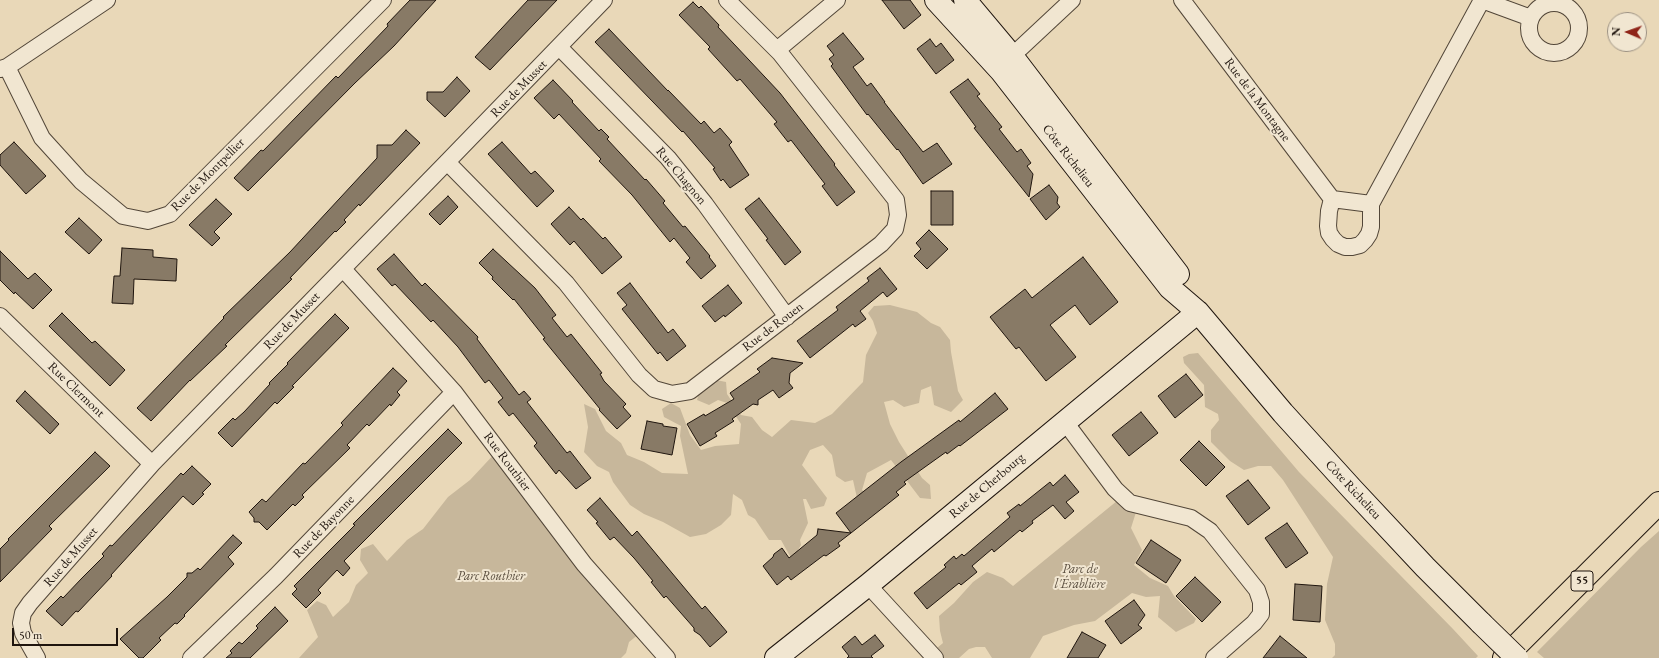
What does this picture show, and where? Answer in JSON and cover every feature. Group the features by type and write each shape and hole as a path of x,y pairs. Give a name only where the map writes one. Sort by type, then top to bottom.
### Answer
{"highway":[{"name":"55","path":"1504,658 1659,503"}],"street":[{"path":"4,68 107,0"},
{"name":"Rue de Montpellier","path":"4,68 42,138 81,181 123,216 148,221 170,214 383,0"},
{"name":"Rue de Musset","path":"37,658 24,633 21,623 22,613 152,464 604,0"},
{"name":"Rue de Rouen","path":"447,162 566,283 639,375 654,388 672,394 690,391 881,244 895,229 898,215 896,200 777,50 727,0"},
{"path":"777,50 837,0"},
{"name":"Côte Richelieu","path":"936,0 1006,63"},
{"name":"Côte Richelieu","path":"965,0 1006,63 1180,278 1198,312 1286,417 1352,490 1434,576 1517,658"},
{"path":"1006,63 1072,0"},
{"name":"Rue de la Montagne","path":"1182,0 1332,199"},
{"path":"1371,204 1332,199 1328,217 1329,233 1338,244 1345,247 1360,245 1370,234 1371,204 1482,0 1531,18"},
{"name":"Rue Chagnon","path":"559,47 668,158 705,204 787,317"},
{"name":"Rue Routhier","path":"343,269 454,392 584,564 667,658"},
{"name":"Rue de Cherbourg","path":"776,658 868,585 1198,312"},
{"name":"Rue Clermont","path":"0,316 152,464"},
{"name":"Rue de Bayonne","path":"191,658 276,576 454,392"},
{"path":"1065,422 1115,489 1130,502 1191,518 1210,531 1257,590 1261,614 1254,623 1214,658"},
{"path":"868,585 935,658"}],"green space":[{"path":"890,305 917,312 931,323 940,327 950,340 958,391 963,400 951,412 934,405 931,386 921,390 919,403 904,407 893,400 884,402 890,424 899,442 922,478 930,485 931,499 920,498 891,460 867,473 862,490 873,500 857,498 853,480 845,482 836,476 832,455 823,445 810,450 802,465 827,498 824,506 811,509 806,499 803,499 808,523 800,540 801,545 798,550 802,556 791,558 781,540 769,540 755,519 748,515 742,500 733,494 731,515 721,525 706,534 690,537 663,522 644,514 630,505 613,482 609,472 597,466 584,452 588,427 584,404 595,409 606,431 621,443 627,455 644,462 662,473 688,474 680,436 681,426 664,417 662,409 671,403 680,408 690,435 701,450 715,446 739,444 741,424 727,403 718,400 709,405 697,400 700,389 716,380 726,382 727,394 741,415 752,417 762,430 772,437 791,420 815,423 832,414 863,382 866,355 877,333 873,321 868,313 874,306"},
{"path":"1198,353 1299,472 1453,629 1478,656 1476,658 1332,658 1335,655 1335,644 1325,620 1327,584 1333,557 1283,480 1271,466 1258,466 1244,470 1230,461 1211,442 1211,430 1219,420 1218,414 1205,407 1204,385 1184,363 1183,357 1189,354"},
{"name":"Parc Routhier","path":"498,450 639,634 629,642 626,653 621,658 299,658 318,637 307,610 317,601 326,605 333,617 349,602 356,585 368,573 360,560 361,549 373,544 387,561 407,540 423,529 448,497 470,480"},
{"name":"Parc de l'Érablière","path":"1123,496 1137,509 1131,528 1142,550 1134,565 1150,578 1168,586 1174,596 1196,619 1194,623 1176,632 1158,617 1160,596 1146,597 1132,593 1095,621 1074,625 1043,636 1030,658 992,658 985,647 969,649 959,658 936,658 931,653 943,643 940,631 939,616 954,603 973,582 987,572 1003,578 1013,586"},
{"path":"1659,531 1659,658 1544,658 1537,652 1641,547"}],"building":[{"path":"410,0 436,0 394,46 355,83 248,191 234,178 261,150 263,151 336,76 338,78 388,26 387,24"},
{"path":"528,0 557,0 490,70 475,57"},
{"path":"882,0 910,0 921,15 904,29"},
{"path":"693,2 699,8 701,6 719,25 718,27 780,93 855,192 837,206 822,186 825,184 791,140 788,142 774,124 777,122 740,79 737,81 708,49 710,47 679,15"},
{"path":"609,29 701,124 704,121 714,133 720,128 732,142 729,145 749,175 730,188 723,179 721,181 713,169 715,168 683,131 682,132 595,42"},
{"path":"843,33 864,59 853,67 867,86 871,83 923,152 937,143 952,164 923,184 898,149 897,150 868,114 867,115 831,66 833,64 829,59 834,55 827,46"},
{"path":"930,39 936,47 941,43 954,60 936,74 917,49"},
{"path":"457,77 470,91 445,117 427,100 427,92 443,92"},
{"path":"968,79 980,94 977,96 1002,127 999,129 1017,152 1021,149 1031,163 1027,166 1033,174 1029,197 974,128 976,127 950,92"},
{"path":"553,80 599,131 601,129 609,137 607,139 645,180 646,179 665,201 663,203 710,256 709,257 716,266 701,279 686,262 690,258 674,238 670,242 632,195 599,161 601,159 559,114 554,119 534,98"},
{"path":"406,130 420,143 360,206 359,204 344,220 346,222 336,232 335,231 290,278 292,279 225,345 227,346 190,380 151,421 137,408 224,318 223,317 290,252 377,158 377,145 392,145"},
{"path":"14,142 46,176 26,194 0,165 0,155"},
{"path":"502,142 531,174 535,171 554,191 537,207 488,154"},
{"path":"1049,185 1058,197 1057,203 1060,207 1046,220 1030,199"},
{"path":"931,191 953,191 953,225 931,225"},
{"path":"448,196 458,207 440,225 429,214"},
{"path":"759,198 801,252 785,265 766,240 768,239 745,209"},
{"path":"216,199 232,214 214,232 220,238 212,246 189,225"},
{"path":"569,207 581,220 583,218 603,239 605,237 622,257 602,274 574,241 570,245 551,224"},
{"path":"79,218 102,240 89,254 65,232"},
{"path":"929,230 948,249 927,269 914,256 921,249 916,243"},
{"path":"122,248 153,250 153,257 177,259 176,281 134,279 133,304 112,303 114,276 120,276"},
{"path":"493,249 535,288 556,315 552,318 567,337 571,334 602,373 600,374 604,381 626,404 623,407 631,416 617,429 599,410 600,409 543,339 545,338 514,299 513,300 492,279 493,277 479,263"},
{"path":"0,251 28,279 35,273 52,290 33,309 15,292 14,294 0,280"},
{"path":"394,254 422,286 425,283 478,337 477,339 519,395 524,391 531,399 527,402 567,453 570,451 591,478 576,489 559,470 556,474 534,446 537,443 513,413 509,416 498,402 503,398 489,380 485,383 458,347 433,320 431,322 395,284 392,286 377,269"},
{"path":"1083,257 1118,302 1090,325 1075,305 1050,325 1076,357 1046,381 1019,347 1016,349 990,317 1025,289 1032,298"},
{"path":"880,268 897,289 887,297 883,292 860,311 866,319 855,327 853,324 810,358 797,341 838,310 836,307 869,281 867,278"},
{"path":"630,283 668,333 673,329 686,346 667,361 660,352 658,354 622,309 627,305 617,293"},
{"path":"728,285 742,303 725,317 724,315 715,322 702,306"},
{"path":"62,313 92,343 95,341 125,370 110,386 49,326"},
{"path":"335,314 349,328 292,386 294,387 277,404 275,402 232,447 218,433 233,418 235,420 244,412 288,364 287,363"},
{"path":"772,358 803,363 790,373 789,383 793,388 779,398 773,390 758,400 758,405 753,404 732,419 734,421 715,433 717,436 700,446 687,424 704,414 705,416 734,399 730,393 760,372 757,369"},
{"path":"393,368 407,381 397,392 400,395 391,406 390,404 369,426 367,424 347,445 350,448 302,495 304,497 295,506 293,504 267,530 259,522 254,522 254,518 249,512 262,499 266,502 303,463 305,464 343,425 341,423"},
{"path":"1186,374 1203,395 1175,418 1158,396"},
{"path":"25,391 59,424 50,434 16,401"},
{"path":"995,393 1008,409 960,446 959,445 947,454 946,452 904,482 906,484 896,492 899,495 851,533 836,513 901,462 959,420 960,422"},
{"path":"1141,412 1158,433 1129,456 1112,435"},
{"path":"647,421 663,424 663,426 677,428 672,455 641,449"},
{"path":"448,429 462,443 344,561 350,568 343,576 337,570 318,590 321,593 306,608 292,594 297,589 294,586 355,525 353,524"},
{"path":"1199,441 1225,467 1206,486 1180,460"},
{"path":"95,452 110,466 49,526 52,529 0,582 0,549 9,540 8,539"},
{"path":"192,466 211,484 202,493 204,494 193,505 183,496 111,575 112,576 78,612 76,611 62,626 46,611 61,596 63,598 104,556 102,554 110,545 112,546 181,473 183,475"},
{"path":"1065,475 1079,492 1066,502 1074,511 1065,519 1053,505 1032,521 1033,523 1022,532 1020,530 994,552 992,549 972,566 977,572 961,585 959,583 927,609 914,593 946,567 944,565 954,556 956,559 962,554 964,556 1010,517 1007,513 1019,504 1020,506 1050,482 1053,486"},
{"path":"1248,480 1270,508 1248,525 1226,496"},
{"path":"600,498 632,536 637,531 702,609 705,606 727,632 710,647 700,635 694,631 694,628 666,596 664,598 651,582 653,581 634,558 614,537 610,540 596,523 598,522 587,510"},
{"path":"1287,523 1308,553 1286,568 1265,538"},
{"path":"818,529 851,533 838,543 840,546 826,556 824,555 791,580 788,576 777,585 763,566 782,548 789,558 817,535"},
{"path":"233,535 242,543 228,557 234,564 177,624 175,623 159,638 161,640 143,658 139,658 120,639 167,597 187,577 187,573 192,573 198,568 200,570"},
{"path":"1151,540 1181,560 1166,583 1136,563"},
{"path":"1195,577 1221,602 1202,622 1176,596"},
{"path":"1295,584 1322,586 1320,622 1293,620"},
{"path":"1134,600 1145,615 1138,625 1142,628 1121,644 1105,621"},
{"path":"275,607 288,621 250,658 226,658 232,653 230,651 239,642 242,644 258,628 256,626"},
{"path":"1082,632 1106,645 1098,658 1067,658"},
{"path":"875,635 884,646 871,656 873,658 847,658 849,656 842,647 855,636 862,645"},
{"path":"1280,636 1307,658 1263,658"}]}
